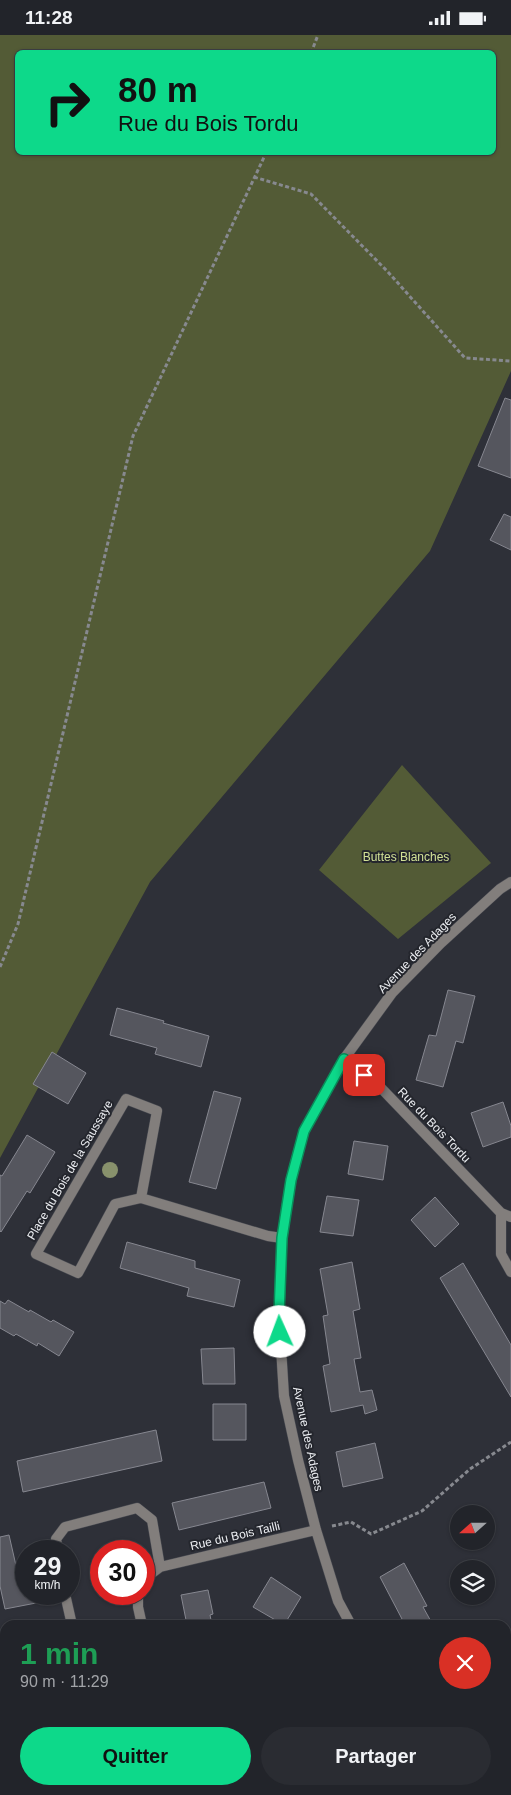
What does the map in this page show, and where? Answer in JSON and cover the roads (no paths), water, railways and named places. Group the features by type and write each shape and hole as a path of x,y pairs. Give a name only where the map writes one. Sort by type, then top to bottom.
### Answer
{"street":[{"name":"Avenue des Adages","path":"348,1620 338,1601 316,1530 284,1396 279,1315 282,1238 291,1180 304,1131 344,1059 392,993 441,943 500,889 511,882"},
{"name":"Rue du Bois Tordu","path":"344,1059 382,1089 506,1215"},
{"name":"Place du Bois de la Saussaye","path":"126,1099 157,1111 141,1198 115,1203 78,1273 36,1254 126,1099"},
{"path":"141,1198 268,1236 282,1238"},
{"path":"506,1215 501,1254 511,1272"},
{"path":"56,1540 65,1527 137,1508 152,1520 160,1567 155,1571"},
{"name":"Rue du Bois Tailli","path":"160,1567 316,1530"},
{"path":"67,1605 71,1620"},
{"path":"138,1605 141,1620"}],"park label":[{"name":"Buttes Blanches","path":"406,857"}]}
